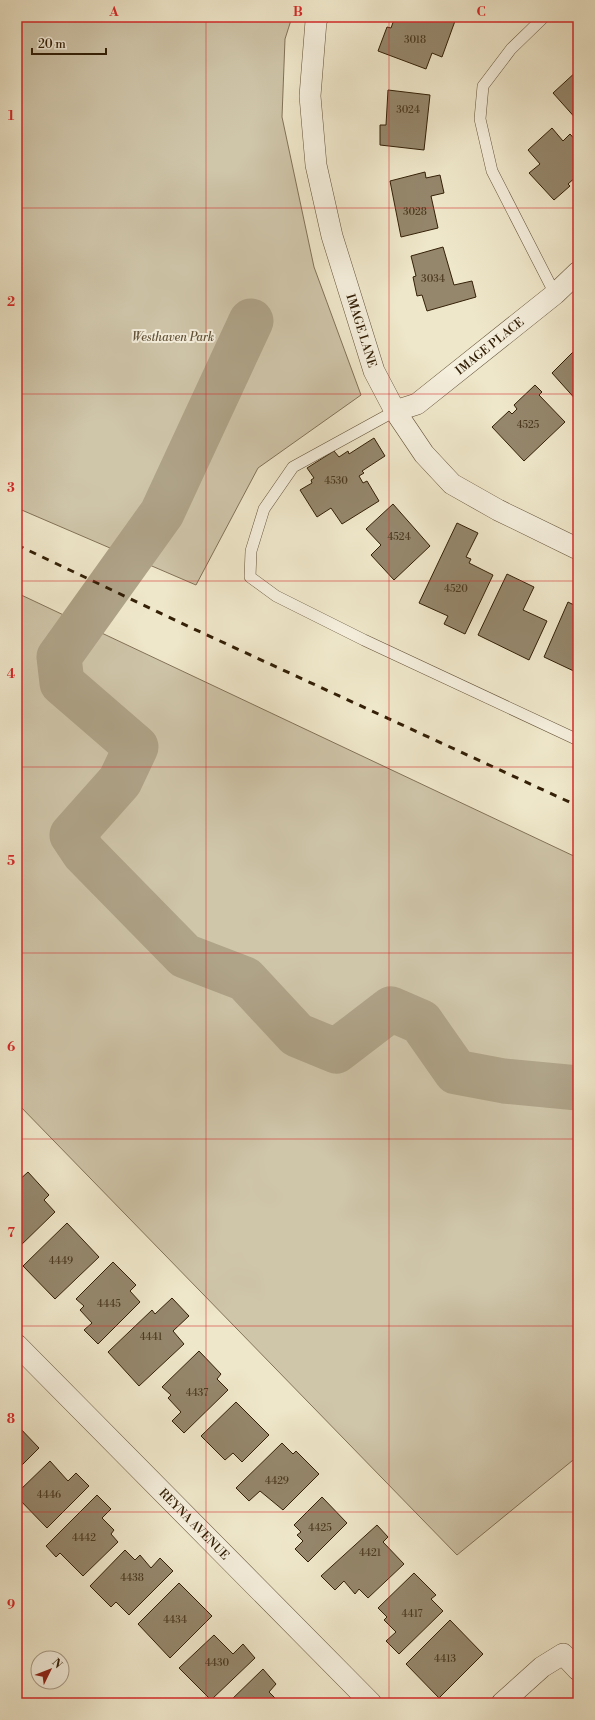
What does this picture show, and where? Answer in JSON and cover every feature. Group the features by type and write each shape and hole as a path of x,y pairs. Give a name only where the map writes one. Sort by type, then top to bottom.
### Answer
{"street":[{"name":"IMAGE LANE","path":"318,17 316,21 310,96 316,165 332,236 374,371 395,411 424,454 452,484 498,510 578,549"},
{"name":"IMAGE PLACE","path":"395,411 417,404 555,294 578,272"},
{"name":"REYNA AVENUE","path":"17,1345 371,1703"},
{"path":"502,1703 542,1667 563,1654 578,1670"}],"lane":[{"path":"544,17 511,49 483,86 480,119 492,171 555,294"},
{"path":"395,411 293,467 264,509 251,551 250,577 283,600 578,740"}],"green space":[{"name":"Westhaven Park","path":"17,17 292,17 285,39 282,117 314,267 361,395 258,468 196,585 17,508"},
{"path":"17,593 578,858 578,1456 457,1555 17,1103"}],"building":[{"path":"395,17 444,17 455,21 442,57 432,53 426,69 378,51 387,27 391,28"},
{"path":"578,70 578,121 553,93"},
{"path":"388,90 430,95 424,150 380,145 380,125 386,125"},
{"path":"552,128 563,141 570,134 578,143 578,175 568,184 570,186 554,200 529,173 540,164 528,150"},
{"path":"425,172 426,178 440,175 444,193 431,196 438,228 401,237 390,181"},
{"path":"443,247 454,285 472,281 476,297 427,311 422,295 417,296 413,277 416,276 411,256"},
{"path":"578,347 578,402 552,373"},
{"path":"535,385 542,392 539,395 565,422 524,461 492,427 509,411 512,414 517,409 514,405"},
{"path":"374,438 385,456 362,471 364,473 359,476 363,483 367,481 379,501 342,524 331,508 317,517 300,490 312,483 311,480 314,478 307,468 334,451 339,457 348,451 349,454"},
{"path":"393,504 430,546 394,580 371,555 381,545 366,529"},
{"path":"457,523 478,533 466,557 471,559 469,563 493,575 465,634 444,624 448,616 419,603"},
{"path":"507,574 534,587 523,610 547,621 529,660 478,635"},
{"path":"568,602 578,607 578,673 544,657"},
{"path":"28,1172 49,1195 44,1200 55,1212 17,1249 17,1182"},
{"path":"67,1223 99,1257 55,1299 23,1266"},
{"path":"113,1262 136,1285 130,1291 140,1302 98,1344 84,1330 92,1323 80,1310 84,1306 76,1299"},
{"path":"172,1298 189,1316 173,1331 184,1344 139,1386 108,1352 152,1310 155,1314"},
{"path":"199,1351 221,1374 217,1379 228,1390 184,1433 172,1421 181,1412 168,1398 171,1395 162,1387"},
{"path":"236,1402 269,1435 242,1462 233,1453 225,1460 201,1436"},
{"path":"17,1425 39,1448 17,1470"},
{"path":"282,1443 293,1454 296,1451 319,1474 283,1510 260,1491 249,1501 236,1488"},
{"path":"50,1461 68,1481 76,1473 89,1486 47,1528 17,1497 17,1493"},
{"path":"97,1495 111,1509 102,1518 114,1530 111,1534 118,1542 83,1576 60,1553 56,1557 46,1546"},
{"path":"322,1497 347,1523 308,1562 295,1549 303,1541 297,1535 301,1532 294,1525"},
{"path":"377,1525 388,1537 383,1542 404,1564 368,1598 359,1589 355,1594 344,1581 335,1590 321,1576"},
{"path":"125,1550 135,1560 140,1555 151,1568 160,1558 173,1571 129,1615 116,1602 111,1607 90,1586"},
{"path":"414,1573 436,1595 431,1599 443,1611 399,1654 386,1641 396,1632 384,1620 387,1617 378,1608"},
{"path":"179,1583 212,1616 170,1658 138,1624"},
{"path":"450,1620 483,1654 439,1698 406,1664"},
{"path":"214,1635 233,1654 243,1644 255,1658 211,1700 179,1668"},
{"path":"263,1669 276,1684 269,1692 279,1702 228,1703"}],"waterway":[{"path":"251,321 162,513 59,657 62,683 136,747 120,781 72,835 84,853 185,956 245,979 297,1035 336,1051 391,1009 421,1022 456,1072 504,1081 578,1088"}],"railway":[{"path":"17,545 194,629 578,806"}]}
